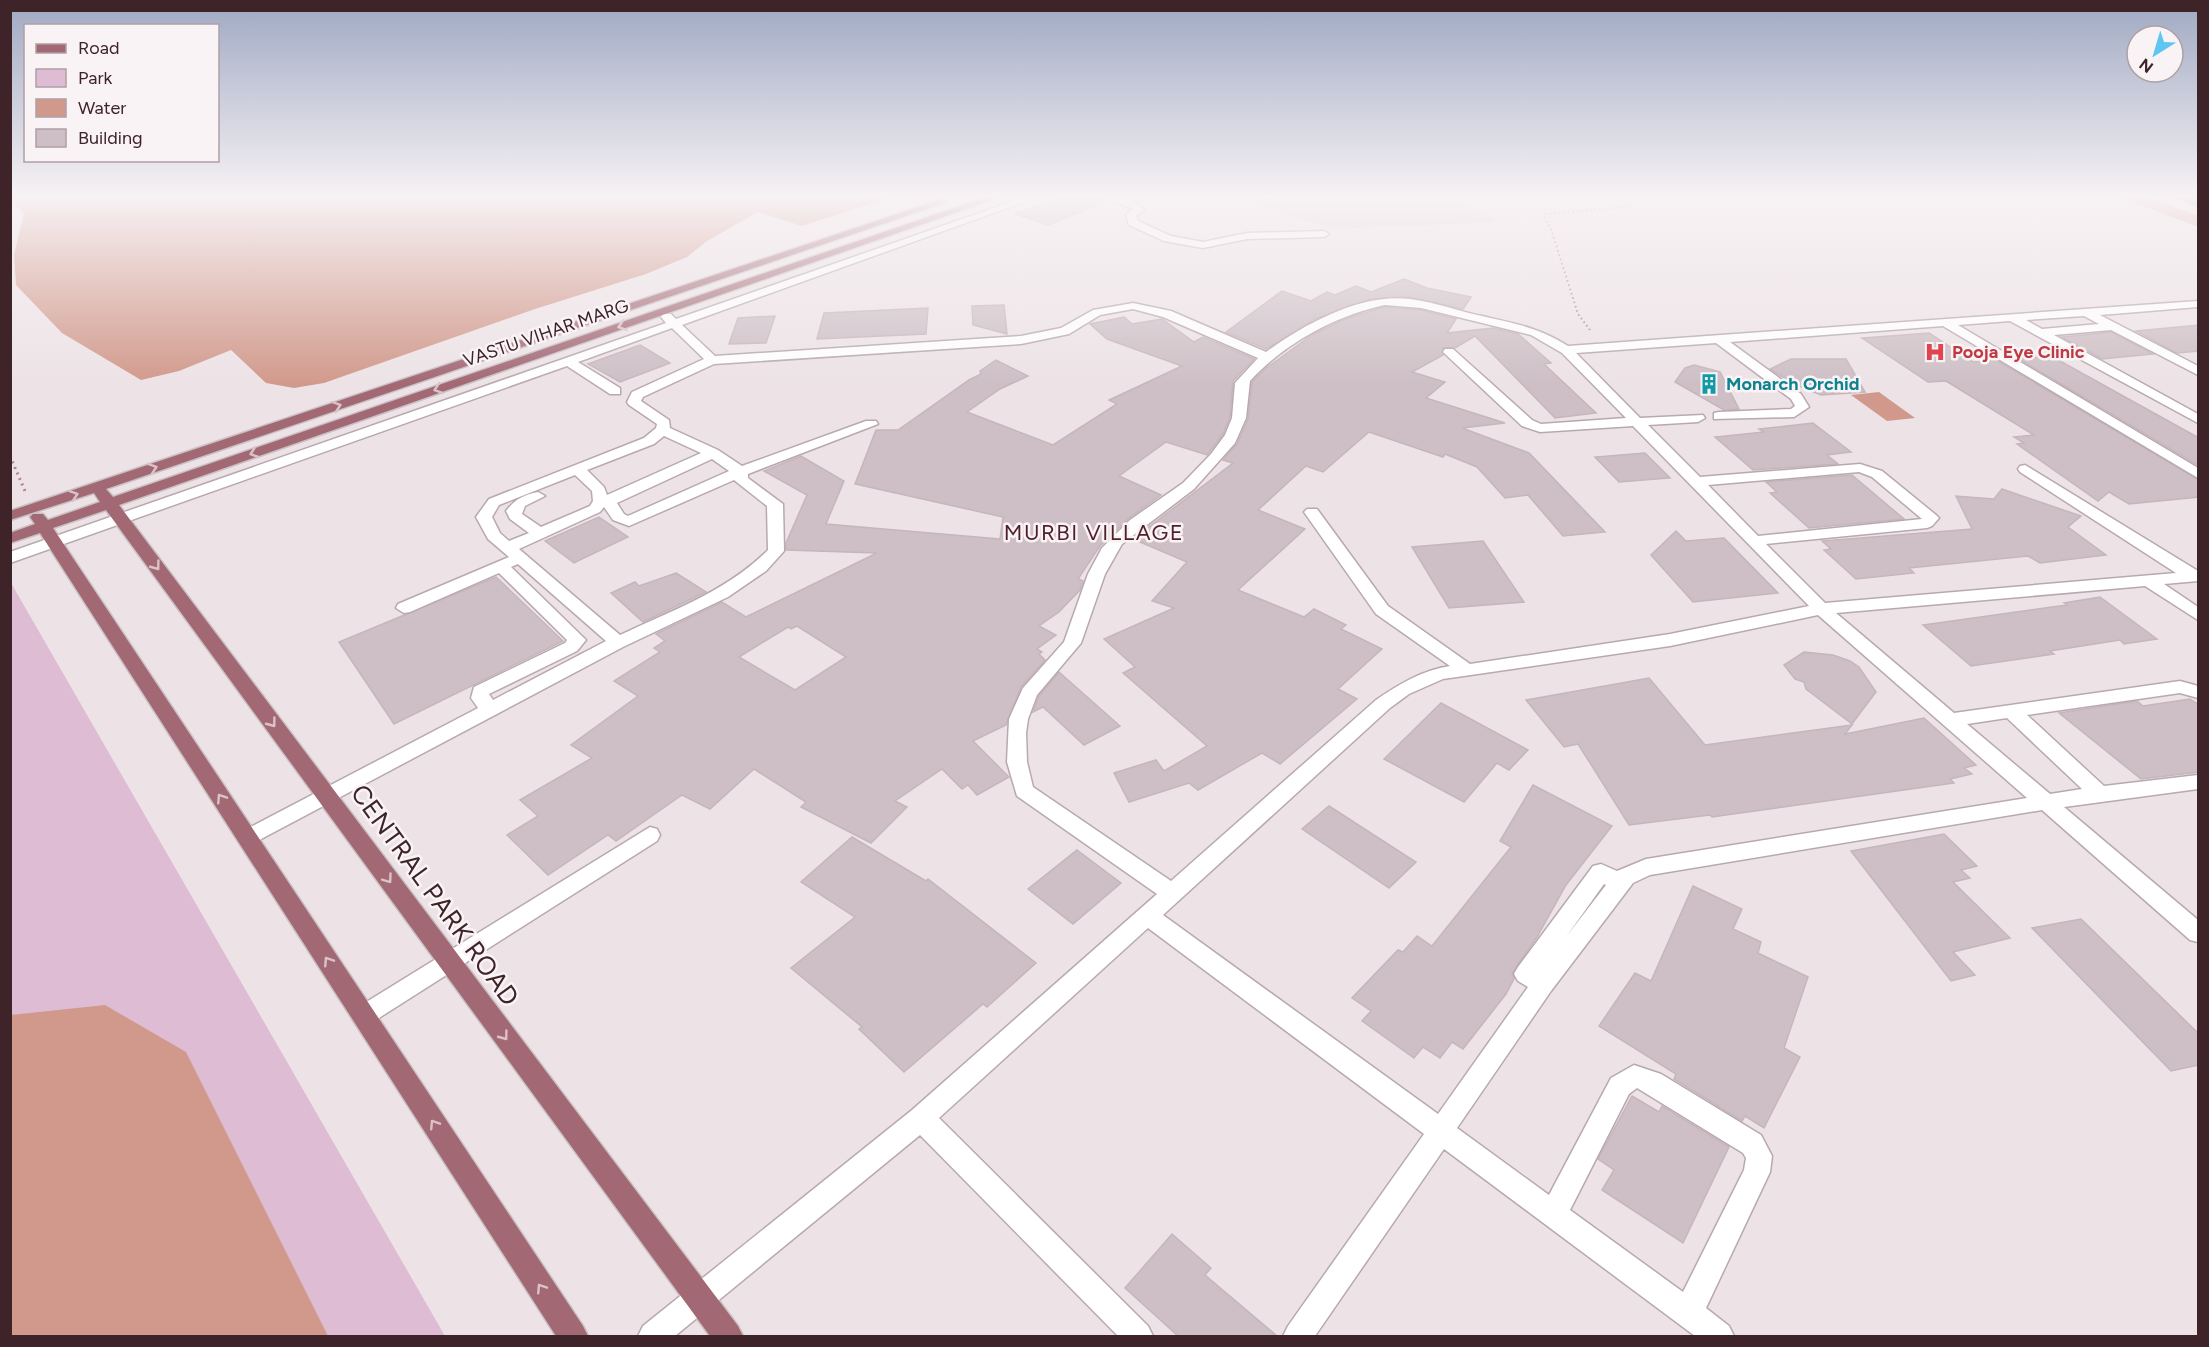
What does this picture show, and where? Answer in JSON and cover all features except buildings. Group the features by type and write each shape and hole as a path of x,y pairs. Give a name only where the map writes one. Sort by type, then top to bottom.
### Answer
{"main road":[{"name":"VASTU VIHAR MARG","path":"44,526 97,487 771,260"},
{"name":"VASTU VIHAR MARG","path":"115,511 660,313 813,260"},
{"name":"CENTRAL PARK ROAD","path":"97,487 728,1336"},
{"path":"10,516 44,526 573,1336"},
{"path":"10,538 44,526"}],"street":[{"path":"10,558 44,526 115,511 568,361 854,260"},
{"path":"1172,893 1024,791 1019,775 1015,734 1022,703 1036,683 1066,654 1077,634 1101,565 1114,543 1130,528 1198,477 1233,436 1240,416 1242,382 1288,342 1360,307 1386,301 1407,302 1532,331 1566,350 1821,609 2199,933"},
{"path":"1566,350 2199,304"},
{"path":"540,533 515,516 514,511 520,503 649,441 663,430 664,423 634,402 637,394 712,360 1021,340 1065,330 1097,312 1133,306 1167,314 1269,358"},
{"path":"2086,312 2199,371"},
{"path":"660,313 675,323 712,360"},
{"path":"2011,317 2199,419"},
{"path":"1944,322 2199,474"},
{"path":"2039,333 2113,326"},
{"path":"1719,339 1796,397 1802,408 1794,412 1719,417"},
{"path":"1449,352 1527,423 1540,428 1551,430 1637,421 1698,418"},
{"path":"568,361 615,391"},
{"path":"712,453 612,499 609,503 618,517 629,521 740,472 871,424"},
{"path":"248,838 618,642 737,586 765,564 776,550 775,504 741,480 740,472 712,453 663,430"},
{"path":"1696,482 1860,468 1877,474 1931,518 1927,523 1754,541"},
{"path":"2025,469 2196,576"},
{"path":"404,608 501,566 513,553 540,533 595,508 601,501 599,489 581,473"},
{"path":"581,473 494,502 484,517 494,536 618,642"},
{"path":"1312,512 1383,610 1467,670"},
{"path":"491,710 480,698 480,691 571,647 577,640 501,566"},
{"path":"653,1336 921,1118 1383,704 1403,690 1439,674 1670,640 1821,609 2151,582 2196,576"},
{"path":"2151,582 2199,615"},
{"path":"1951,720 2180,687 2199,692"},
{"path":"2011,711 2100,794"},
{"path":"1298,1336 1543,984 1624,877 1646,867 2100,794 2199,782"},
{"path":"363,1016 650,835"},
{"path":"1147,915 1719,1336"},
{"path":"1554,1214 1620,1086 1634,1076 1652,1082 1752,1144 1759,1156 1757,1172 1688,1314"},
{"path":"921,1118 1138,1336"}],"path":[{"path":"1561,260 1578,314 1603,348"},
{"path":"10,456 44,526"}],"green space":[{"path":"11,583 445,1336 11,1336"}],"water":[{"path":"14,260 680,260 646,274 535,309 324,383 294,388 266,383 231,350 179,371 141,380 62,333 16,285"},
{"path":"1879,392 1915,418 1887,421 1851,395"},
{"path":"105,1005 186,1052 328,1336 11,1336 11,1015"}],"place":[{"name":"Pooja Eye Clinic","path":"1935,352"},
{"name":"Monarch Orchid","path":"1709,384"}],"district":[{"name":"MURBI VILLAGE","path":"1094,532"}]}
